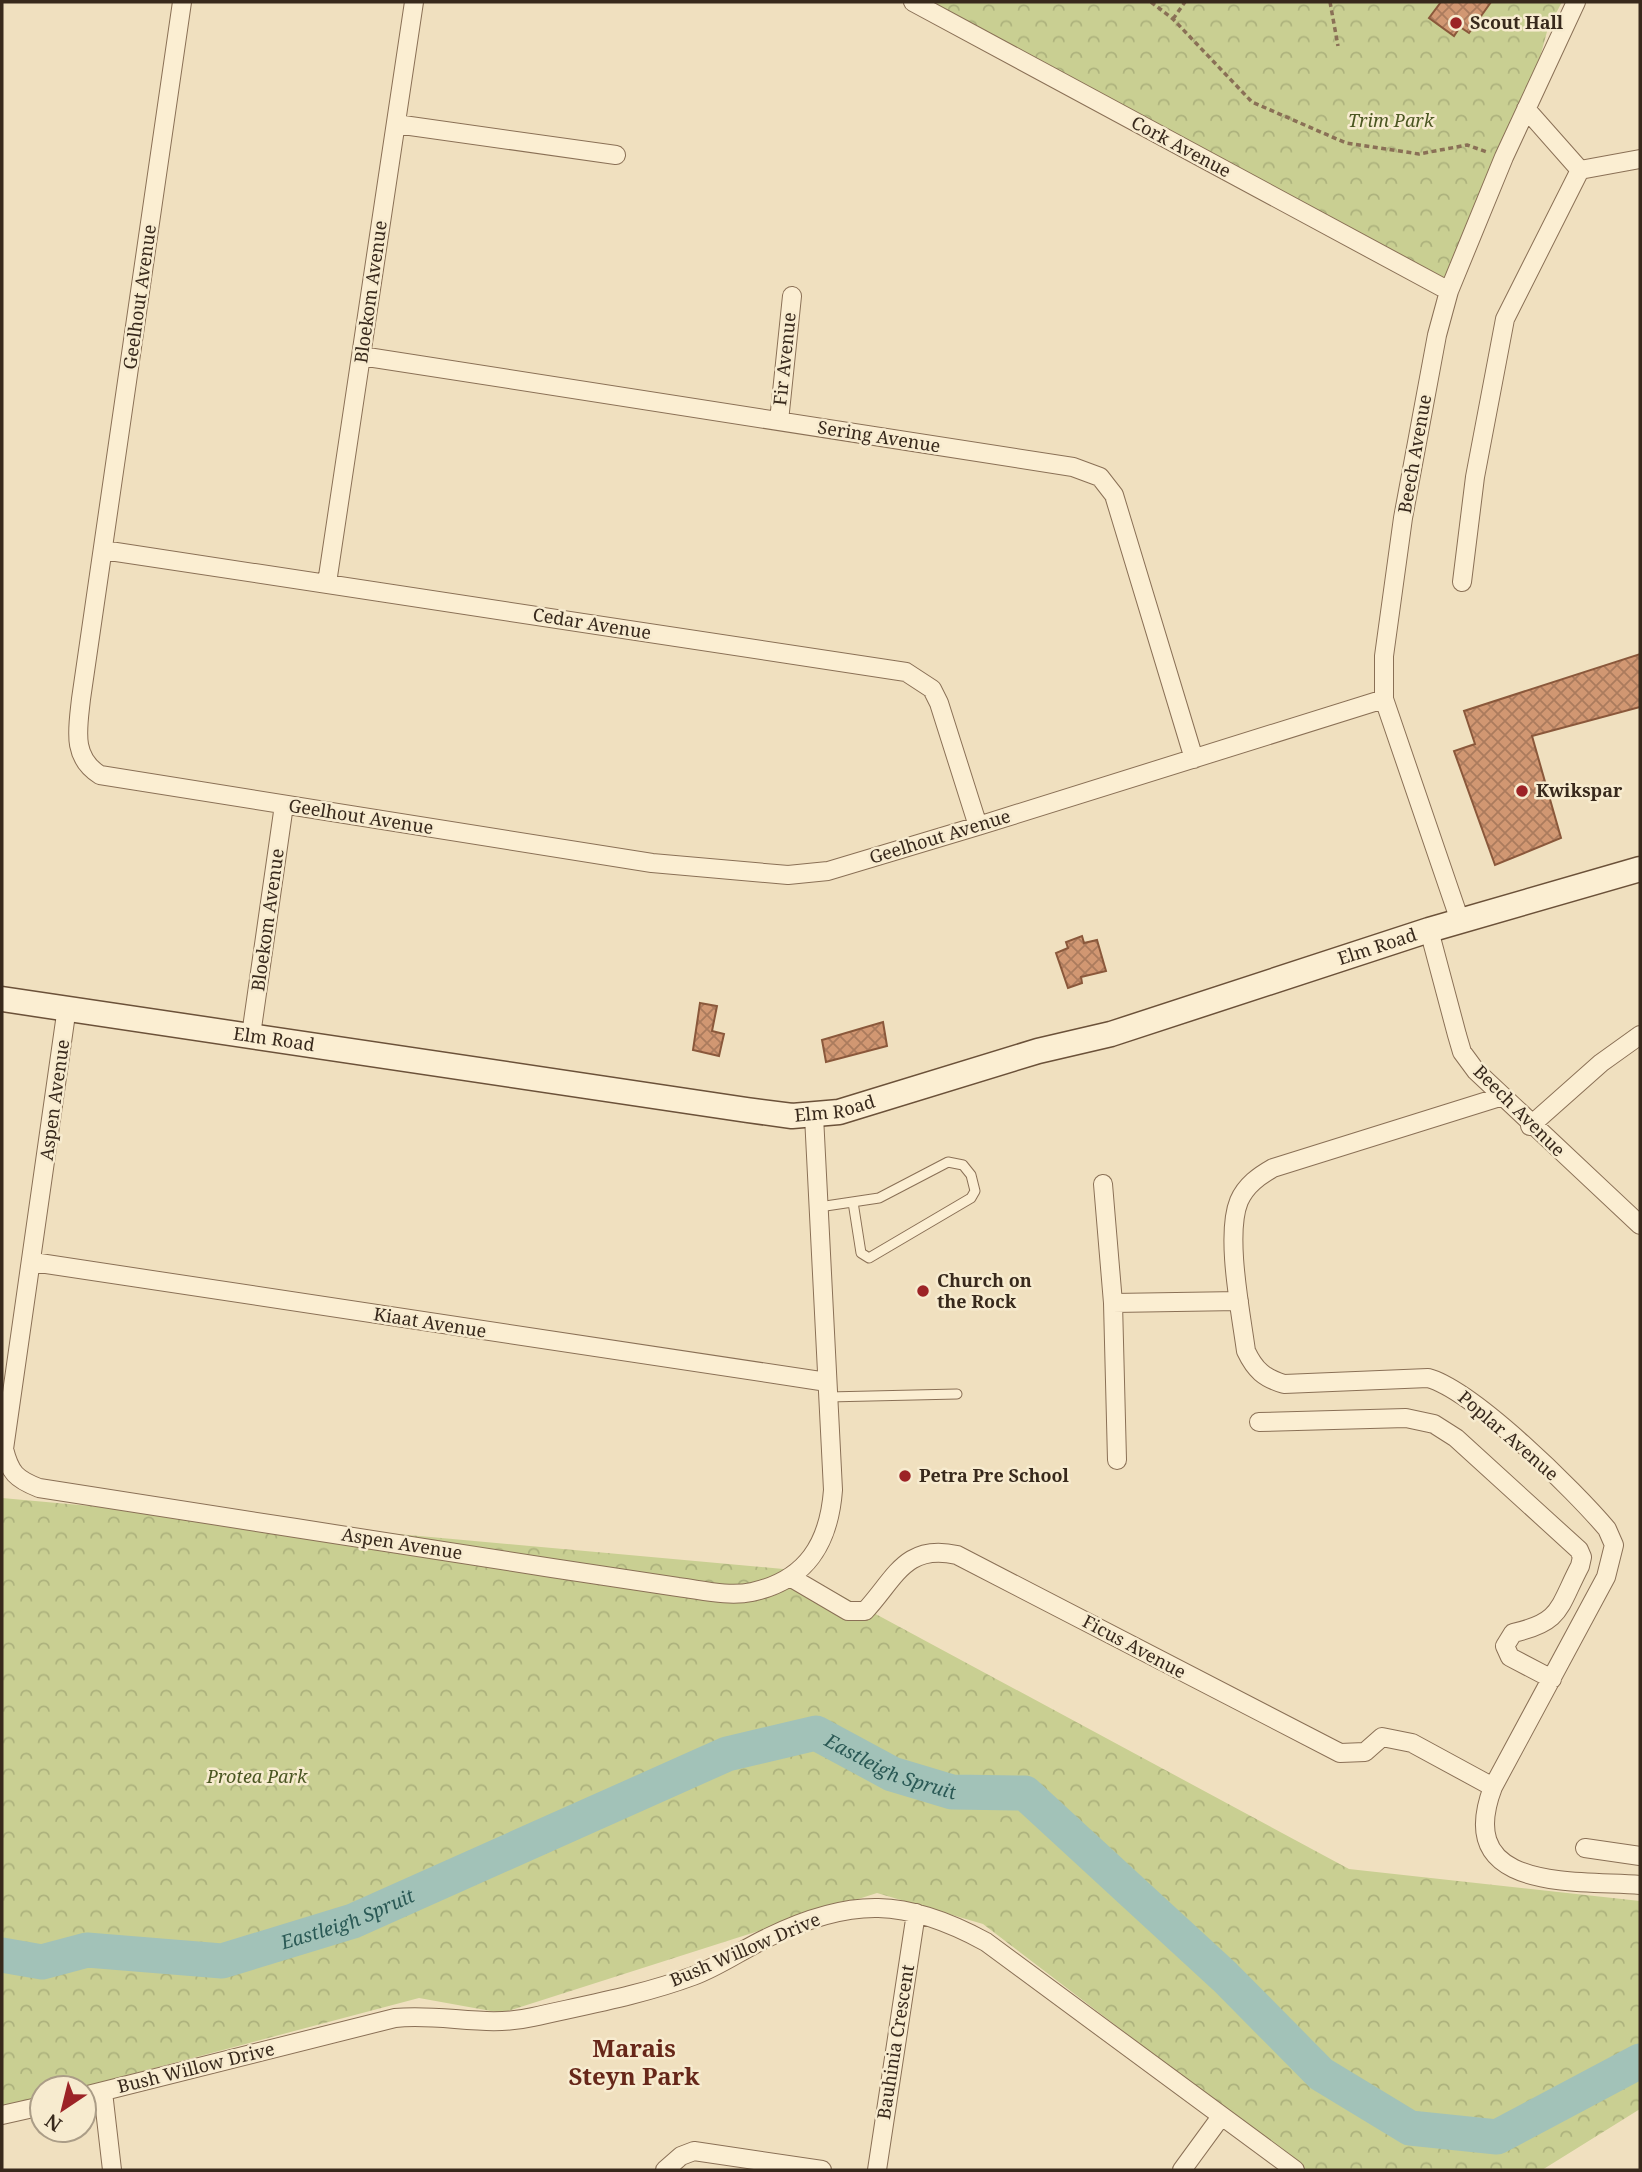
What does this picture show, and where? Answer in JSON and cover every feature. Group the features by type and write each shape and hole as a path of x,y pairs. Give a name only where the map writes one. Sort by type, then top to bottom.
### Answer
{"street":[{"name":"Geelhout Avenue","path":"182,2 80,710 78,747 83,760 90,768 109,778 652,863 768,874 828,871 978,827 1384,699"},
{"name":"Bloekom Avenue","path":"327,583 414,2"},
{"name":"Cork Avenue","path":"913,2 1449,291"},
{"name":"Beech Avenue","path":"1460,921 1384,699 1384,656 1403,518 1437,335 1449,291 1504,157 1576,2"},
{"path":"1526,109 1580,170"},
{"path":"396,124 616,155"},
{"path":"1580,170 1640,159"},
{"path":"1462,582 1475,477 1505,319 1580,170"},
{"name":"Fir Avenue","path":"779,421 792,296"},
{"name":"Sering Avenue","path":"362,356 1073,467 1100,477 1114,495 1194,759"},
{"name":"Cedar Avenue","path":"103,550 906,672 932,689 939,703 978,827"},
{"name":"Bloekom Avenue","path":"251,1035 284,805"},
{"name":"Elm Road","path":"2,999 747,1110 814,1116 886,1098 1038,1051 1111,1034 1429,930 1640,869"},
{"name":"Beech Avenue","path":"1429,930 1462,1052 1500,1097 1640,1225"},
{"name":"Aspen Avenue","path":"67,1007 33,1262 4,1449 9,1469 18,1480 39,1488 723,1593 750,1592 790,1577 822,1544 831,1519 833,1490 814,1116"},
{"path":"1530,1126 1601,1063 1640,1035"},
{"name":"Poplar Avenue","path":"1500,1097 1273,1168 1257,1177 1247,1188 1236,1212 1234,1236 1246,1351 1253,1366 1263,1376 1296,1384 1428,1378 1444,1382 1511,1436 1607,1529 1614,1545 1606,1577 1493,1787 1484,1809 1484,1829 1494,1855 1505,1866 1539,1877 1640,1885"},
{"path":"1103,1184 1113,1303 1117,1460"},
{"name":"Kiaat Avenue","path":"33,1262 828,1389"},
{"path":"1113,1303 1239,1301"},
{"path":"1259,1422 1406,1418 1434,1424 1456,1438 1579,1550 1582,1557 1580,1566 1551,1620 1540,1627 1513,1633 1505,1646 1510,1657 1552,1679"},
{"name":"Ficus Avenue","path":"790,1577 849,1611 864,1611 912,1558 933,1552 957,1555 1340,1753 1365,1752 1381,1737 1401,1738 1493,1787"},
{"path":"1585,1848 1640,1856"},
{"name":"Bush Willow Drive","path":"98,2093 396,2018 428,2016 487,2023 529,2018 681,1980 779,1932 841,1911 880,1906 916,1913 959,1927 986,1942 1220,2118 1295,2170"},
{"name":"Bauhinia Crescent","path":"877,2170 916,1913"},
{"path":"103,2092 112,2170"},
{"path":"2,2115 28,2109"},
{"path":"1182,2170 1220,2118"},
{"path":"665,2170 681,2156 694,2151 822,2170"}],"lane":[{"path":"819,1207 889,1194 948,1162 962,1165 971,1175 975,1191 971,1198 869,1258 862,1253 853,1202"},
{"path":"828,1389 957,1394"}],"path":[{"path":"1151,2 1173,19 1252,102 1346,143 1419,154 1466,145 1504,157"},
{"path":"1173,19 1185,2"},
{"path":"1331,2 1338,46"}],"green space":[{"name":"Trim Park","path":"905,2 1562,2 1548,28 1539,61 1452,288"},
{"name":"Protea Park","path":"2,1498 794,1570 1349,1869 1640,1901 1640,2109 1542,2170 1305,2170 983,1924 877,1893 502,2013 419,1998 98,2083 98,2074 28,2074 28,2102 2,2108"}],"building":[{"name":"Scout Hall","path":"1441,2 1491,2 1469,33 1460,27 1454,36 1429,18"},
{"path":"1640,654 1640,707 1532,736 1561,838 1495,865 1454,751 1475,744 1464,711"},
{"path":"1082,936 1084,943 1097,940 1106,971 1081,977 1082,983 1068,988 1056,953 1068,948 1066,942"},
{"path":"700,1003 717,1006 712,1031 724,1034 719,1056 693,1050"},
{"path":"883,1022 887,1046 826,1062 822,1040"}],"waterway":[{"name":"Eastleigh Spruit","path":"2,1955 42,1962 87,1950 222,1961 353,1921 727,1754 816,1733 892,1774 952,1792 1025,1793 1225,1977 1321,2074 1410,2128 1497,2137 1640,2061"}],"place":[{"name":"Scout Hall","path":"1456,23"},
{"name":"Kwikspar","path":"1522,791"},
{"name":"Church on the Rock","path":"923,1291"},
{"name":"Petra Pre School","path":"905,1476"}],"district":[{"name":"Marais Steyn Park","path":"634,2063"}]}
